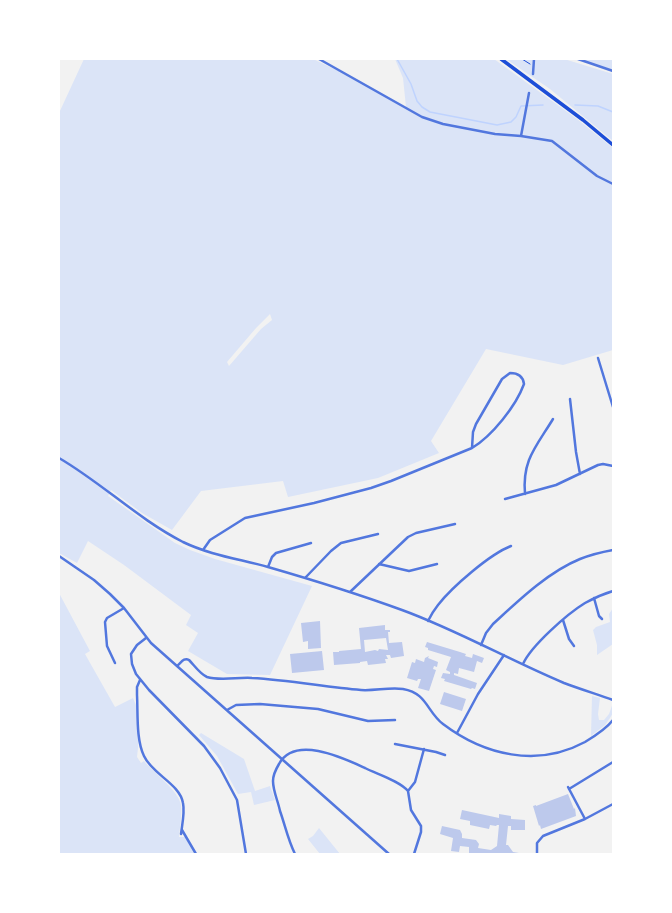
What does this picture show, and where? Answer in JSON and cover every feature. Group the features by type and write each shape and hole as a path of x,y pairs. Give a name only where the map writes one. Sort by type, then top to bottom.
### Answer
{"main road":[{"path":"501,59 613,144"}],"street":[{"path":"319,59 422,116 434,121 495,134 552,141 597,176 613,184"},
{"path":"533,74 534,59"},
{"path":"578,59 613,71"},
{"path":"521,136 529,94"},
{"path":"598,358 613,407"},
{"path":"203,550 210,540 248,517 314,503 371,488 472,448 482,442 496,429 513,404 524,384 519,374 510,373 502,379 476,424 472,448"},
{"path":"570,400 580,474"},
{"path":"525,494 524,478 529,458 553,419"},
{"path":"59,458 96,482 159,529 181,541 217,556 305,578 403,610 481,644 566,684 613,700"},
{"path":"505,499 556,485 600,464 613,466"},
{"path":"350,592 410,536 455,524"},
{"path":"305,578 337,546 346,541 366,535 378,534"},
{"path":"268,568 274,553 311,543"},
{"path":"428,621 441,602 480,565 511,546"},
{"path":"481,644 486,633 493,624 550,576 580,559 613,550"},
{"path":"59,556 102,586 124,608 146,638 389,854"},
{"path":"379,564 409,571 436,564"},
{"path":"523,664 534,647 580,606 594,598 613,591"},
{"path":"594,598 602,620"},
{"path":"115,662 107,649 105,622 107,618 124,608"},
{"path":"563,620 569,639 574,646"},
{"path":"146,638 135,647 132,652 131,658 133,668 140,680 204,746 220,768 237,800 246,854"},
{"path":"457,733 478,694 504,655"},
{"path":"177,666 187,659 190,660 204,675 211,677 258,678 362,690 400,689 412,691 424,700 439,721 457,733 497,751 518,756 556,754 579,745 600,732 613,720"},
{"path":"140,680 137,687 137,695 141,748 149,765 172,786 181,797 183,805 181,834"},
{"path":"227,710 236,705 260,704 318,709 368,721 395,720"},
{"path":"395,744 445,755"},
{"path":"295,854 273,784 274,774 282,759 289,753 312,750 327,752 343,758 391,780 408,791 410,808 421,826 421,832 414,854"},
{"path":"408,791 415,782 424,750"},
{"path":"585,819 569,788 613,762"},
{"path":"537,854 537,843 543,836 585,819 613,804"},
{"path":"182,830 196,854"}],"path":[{"path":"522,59 533,66"}],"shaded area":[{"path":"84,59 313,59 362,82 406,107 403,78 395,59 494,59 577,119 613,148 613,350 563,365 486,349 431,441 439,453 378,478 288,497 283,481 201,491 172,530 142,513 111,490 108,496 175,543 215,559 312,586 270,675 227,674 188,651 198,633 186,625 191,615 124,565 88,541 77,563 59,553 59,113","holes":["270,314 272,320 261,329 229,366 227,362"]},
{"path":"506,59 564,59 613,74 613,141 550,89"},
{"path":"582,59 613,59 613,70"},
{"path":"59,593 90,651 85,654 115,707 133,698 138,710 137,757 141,763 144,761 176,794 181,805 179,837 185,837 194,854 59,854"},
{"path":"613,608 613,644 597,655 597,645 593,630 596,627 610,622 609,614"},
{"path":"592,696 600,698 598,714 599,720 604,720 609,714 613,703 613,713 605,725 591,736"},
{"path":"201,733 244,759 255,791 270,786 275,800 254,805 251,792 238,794 217,756 199,735"},
{"path":"319,828 340,854 320,854 308,839 313,836"}],"building":[{"path":"320,621 321,648 308,649 308,641 303,642 301,623"},
{"path":"385,625 385,630 390,630 390,632 388,632 389,643 402,642 404,656 391,658 390,655 386,655 388,659 385,659 386,663 368,665 367,661 334,665 333,652 361,649 359,628","holes":["386,638 388,650 379,649 378,651 375,650 365,652 364,640"]},
{"path":"427,642 466,654 465,656 472,658 473,654 484,658 482,663 477,661 474,672 459,668 458,674 454,673 454,675 477,683 475,689 444,681 445,679 441,678 443,673 450,674 450,672 446,670 451,657 428,650 428,648 425,647"},
{"path":"322,651 324,670 292,673 290,654"},
{"path":"429,656 428,658 438,662 437,667 434,666 433,669 436,670 429,691 418,688 421,679 418,679 417,681 407,678 412,662 415,663 416,659 424,662 425,658"},
{"path":"444,692 466,699 462,711 440,704"},
{"path":"568,794 574,809 575,808 576,816 541,829 533,806"},
{"path":"462,810 499,818 499,814 511,816 511,819 525,820 525,830 511,830 511,826 508,826 506,845 508,845 513,852 519,854 469,854 469,847 460,846 459,852 451,851 453,838 440,834 442,826 460,830 462,838 476,840 479,844 478,848 491,850 497,846 499,825 490,825 489,829 470,825 470,821 460,819"}],"waterway":[{"path":"397,59 411,84 417,101 422,107 430,112 497,125 511,122 516,117 521,106 543,105"},
{"path":"575,105 598,106 613,112"}]}
